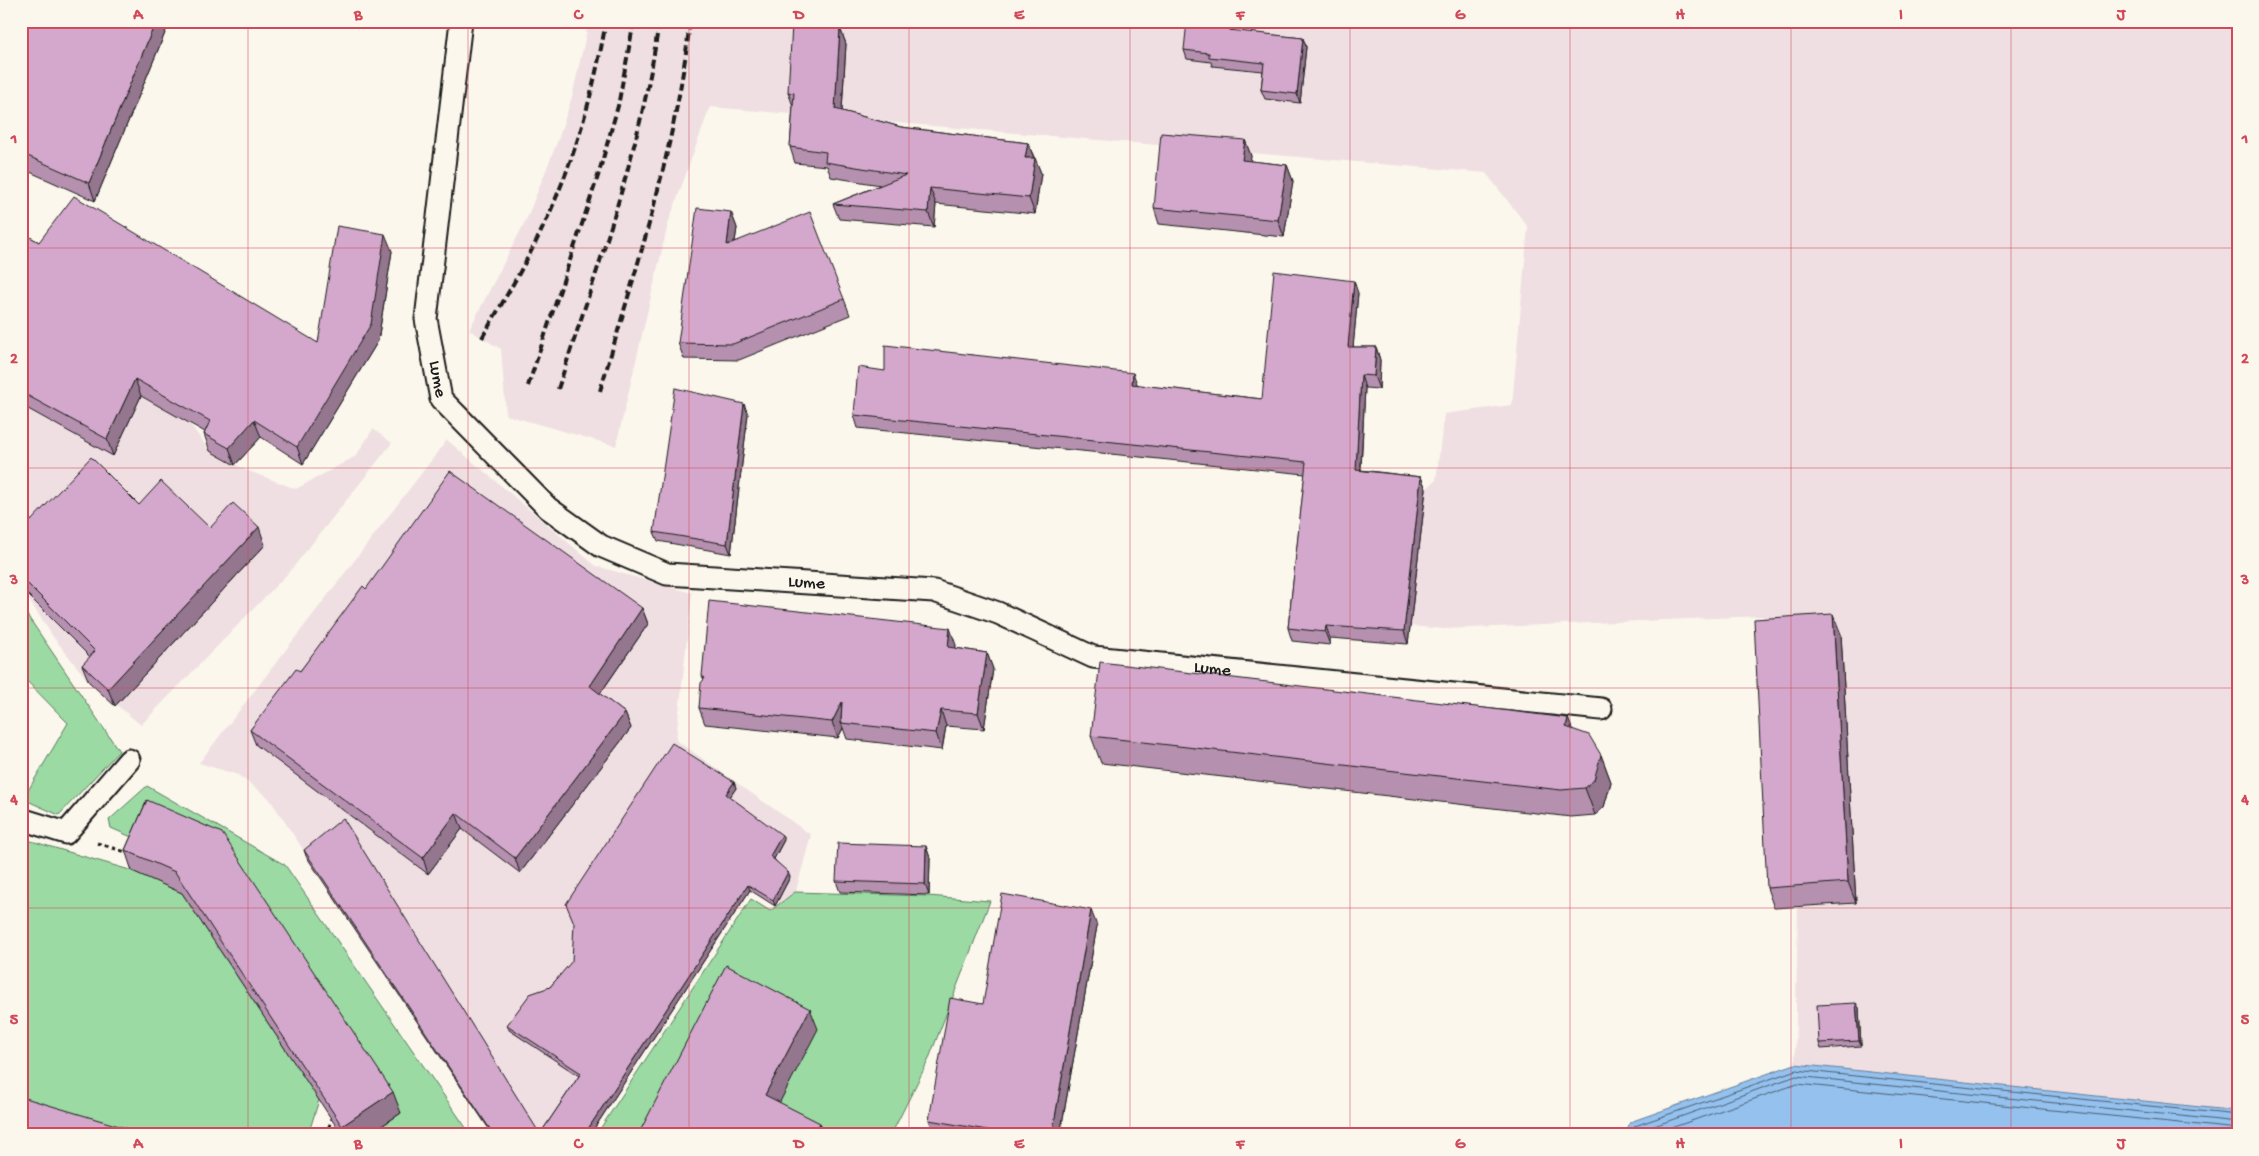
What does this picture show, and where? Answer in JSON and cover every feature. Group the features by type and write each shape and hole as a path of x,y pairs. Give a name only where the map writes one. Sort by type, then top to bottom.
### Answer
{"lane":[{"name":"Lume","path":"461,21 426,319 441,399 548,508 601,546 667,574 934,591 998,613 1093,657 1602,709"},
{"path":"21,819 66,833 129,760"}],"path":[{"path":"66,833 130,853"},
{"path":"326,1135 332,1118"}],"shaded area":[{"path":"589,21 2238,21 2238,1111 1795,1064 1798,907 1856,903 1762,640 1763,616 1444,629 1410,626 1426,489 1436,480 1444,414 1512,405 1528,227 1486,173 710,107 668,224 616,446 506,415 501,349 469,330 527,218 558,140 572,97"},
{"path":"21,286 209,392 190,424 210,451 246,470 296,489 356,456 373,429 392,443 291,570 141,725 89,682 54,638 21,588"},
{"path":"447,440 596,566 692,593 676,740 811,835 796,891 775,906 750,891 590,1135 493,1135 269,798 238,775 199,763"}],"green space":[{"path":"21,606 119,751 59,815 23,799 68,723 21,675"},
{"path":"147,786 285,865 471,1135 368,1135 400,1113 145,843 111,828 109,820"},
{"path":"21,838 133,871 182,893 319,1100 308,1135 100,1135 21,1112"},
{"path":"795,892 928,896 990,901 928,1061 891,1135 596,1135 751,899 770,911"}],"water":[{"path":"1795,1064 2238,1111 2238,1135 1625,1135 1630,1122"}],"building":[{"path":"21,21 156,21 89,183 21,153"},
{"path":"1187,21 1230,22 1229,30 1303,38 1297,94 1261,90 1264,63 1209,57 1209,53 1184,50"},
{"path":"792,25 840,28 835,109 901,127 1028,143 1025,158 1035,158 1029,198 930,188 928,212 833,204 906,175 825,162 826,152 790,147 794,93 788,92"},
{"path":"1161,133 1245,140 1242,160 1287,165 1278,220 1154,208"},
{"path":"74,196 318,343 337,226 385,234 371,324 297,447 254,420 229,448 204,434 210,421 135,379 107,439 21,392 21,232 39,242"},
{"path":"697,208 731,212 727,245 810,212 844,299 733,344 678,343"},
{"path":"1274,271 1354,281 1348,347 1376,347 1374,376 1361,375 1356,470 1421,477 1404,631 1326,626 1325,632 1288,628 1306,462 854,415 858,367 885,371 885,345 1133,373 1132,384 1262,399"},
{"path":"675,388 744,404 727,544 654,532"},
{"path":"91,457 139,505 161,481 210,528 233,503 259,527 108,689 82,665 95,651 21,577 21,508 31,521"},
{"path":"450,471 642,608 590,686 625,713 515,858 456,813 423,858 250,730 296,669 300,671 363,586 366,589"},
{"path":"709,601 950,628 948,647 987,653 978,713 941,710 936,733 841,723 842,702 832,722 699,708 701,683 705,678 702,676"},
{"path":"1833,614 1848,882 1767,888 1754,619"},
{"path":"1100,662 1568,718 1566,727 1589,735 1601,755 1594,780 1585,788 1561,790 1091,736"},
{"path":"672,743 734,782 726,794 782,835 770,856 788,872 773,900 748,885 584,1135 494,1135 304,850 343,818 540,1134 581,1073 507,1025 530,994 550,987 572,961 574,923 566,904"},
{"path":"147,800 222,833 393,1092 342,1126 175,872 125,850"},
{"path":"838,843 926,846 925,884 836,881"},
{"path":"1002,894 1091,910 1052,1135 1016,1135 929,1120 950,998 983,1004"},
{"path":"726,965 810,1009 765,1095 820,1123 813,1135 638,1135"},
{"path":"1856,1003 1859,1041 1819,1043 1817,1005"},
{"path":"22,1097 149,1135 21,1135"}],"railway":[{"path":"482,338 532,249 550,212 566,172 587,108 598,65 606,21"},
{"path":"528,386 598,176 618,106 634,21"},
{"path":"558,389 603,253 630,161 642,115 659,21"},
{"path":"600,391 641,254 665,162 684,68 690,21"}]}
